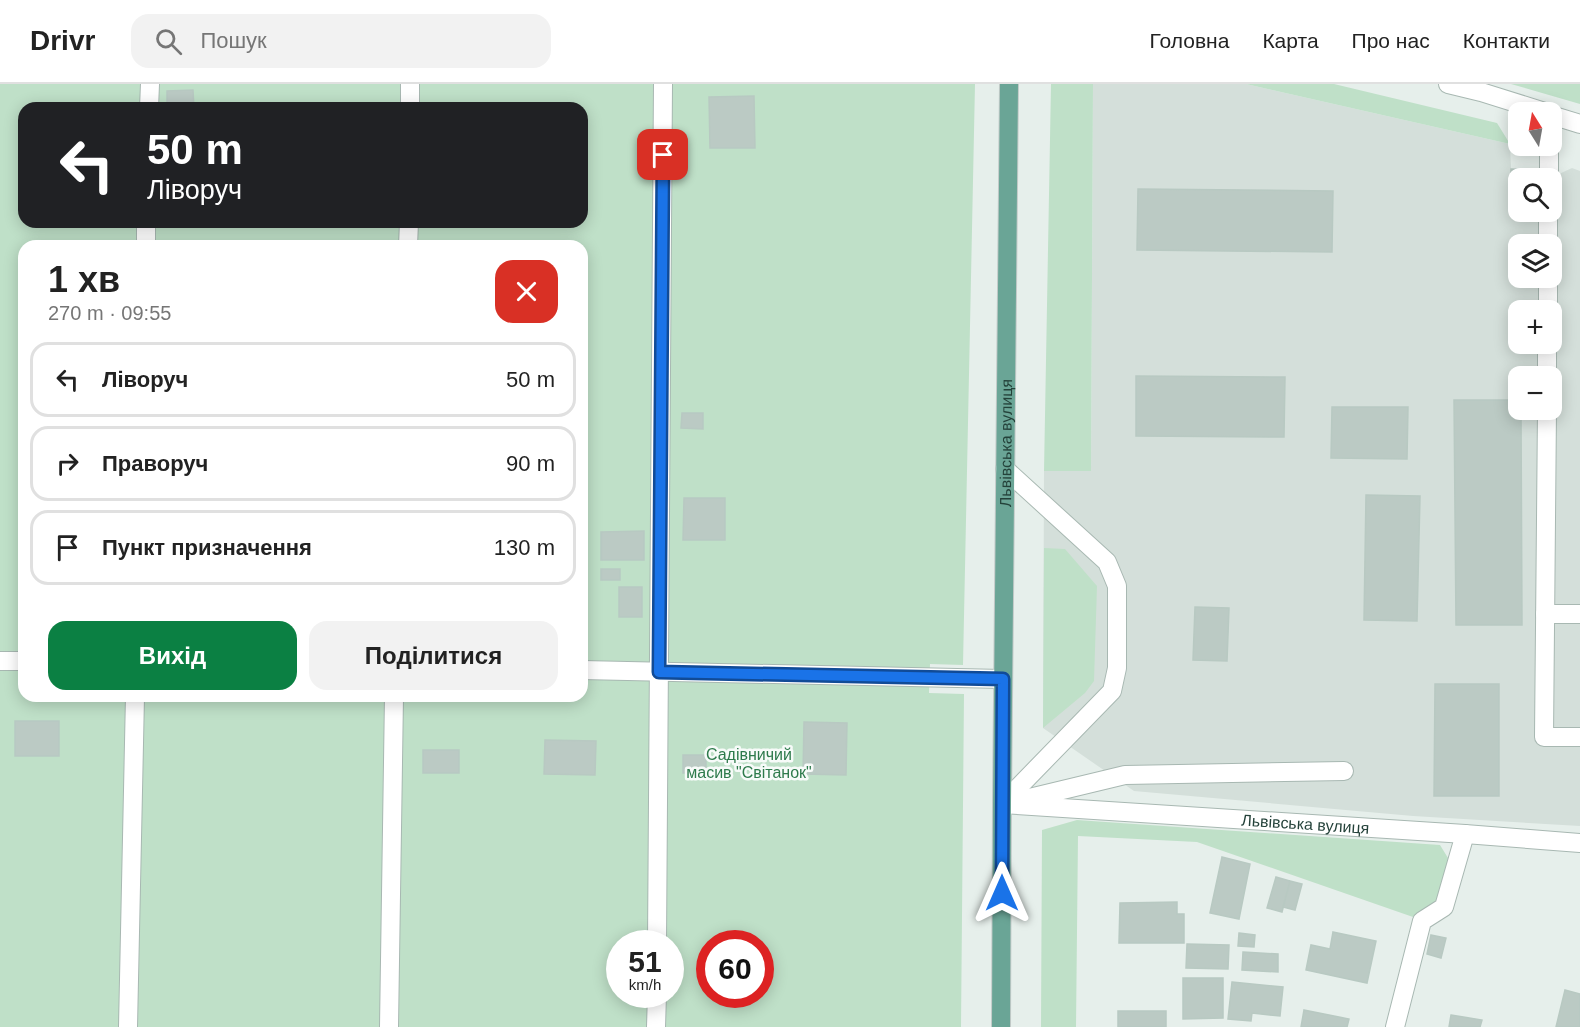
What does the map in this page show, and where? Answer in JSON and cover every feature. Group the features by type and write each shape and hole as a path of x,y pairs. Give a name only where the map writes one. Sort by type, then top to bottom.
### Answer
{"main road":[{"name":"Львівська вулиця","path":"1001,1027 1009,84"}],"street":[{"path":"149,102 150,84"},
{"path":"410,84 410,102"},
{"path":"657,930 663,84"},
{"path":"1448,84 1482,88 1519,102"},
{"path":"1562,118 1580,124"},
{"path":"1547,420 1544,737 1580,737"},
{"path":"1002,804 1112,691 1117,668 1117,586 1107,562 1005,469"},
{"path":"1545,614 1580,614"},
{"path":"0,661 18,661"},
{"path":"588,670 1003,679"},
{"path":"129,1027 135,702"},
{"path":"389,1027 394,702"},
{"path":"1002,804 1125,775 1344,771"},
{"name":"Львівська вулиця","path":"1002,804 1580,843"},
{"path":"1395,1027 1422,921 1444,907 1465,834"},
{"path":"656,1027 657,1008"}],"shaded area":[{"path":"1093,84 1246,84 1508,144 1511,168 1508,168 1508,222 1562,222 1562,173 1572,168 1580,171 1580,826 1413,816 1134,791 1043,728 1044,471 1091,471"}],"green space":[{"name":"Садівничий масив \"Світанок\"","path":"0,84 975,84 963,665 930,664 929,693 964,694 961,1027 0,1027"},
{"path":"1051,84 1093,84 1091,471 1044,471"},
{"path":"1246,84 1334,84 1497,123 1508,144"},
{"path":"1511,84 1580,84 1580,104"},
{"path":"1044,548 1065,549 1097,586 1094,681 1085,693 1043,728"},
{"path":"1077,820 1440,845 1448,858 1446,874 1436,902 1413,917 1197,842 1078,836 1076,1027 1041,1027 1042,830"}],"building":[{"path":"193,90 194,102 167,102 167,91"},
{"path":"754,96 755,148 710,148 709,97"},
{"path":"1138,189 1333,191 1332,252 1137,250"},
{"path":"1136,376 1285,377 1284,437 1136,436"},
{"path":"1454,400 1508,400 1508,420 1521,420 1522,625 1456,625"},
{"path":"1332,407 1408,407 1407,459 1331,458"},
{"path":"682,413 703,413 703,429 681,428"},
{"path":"1366,495 1420,496 1417,621 1364,620"},
{"path":"684,498 725,498 725,540 683,540"},
{"path":"644,531 644,560 601,560 601,532"},
{"path":"601,569 620,569 620,580 601,580"},
{"path":"619,587 642,587 642,617 619,617"},
{"path":"1195,607 1229,608 1227,661 1193,660"},
{"path":"1435,684 1499,684 1499,796 1434,796"},
{"path":"15,721 59,721 59,756 15,756"},
{"path":"804,722 847,723 846,775 803,774"},
{"path":"545,740 596,741 595,775 544,774"},
{"path":"423,750 459,750 459,773 423,773"},
{"path":"683,755 706,755 706,773 683,773"},
{"path":"1222,857 1250,864 1239,919 1210,913"},
{"path":"1276,877 1290,881 1282,912 1267,908"},
{"path":"1290,881 1302,884 1295,910 1283,907"},
{"path":"1177,902 1177,914 1184,914 1184,943 1119,943 1120,903"},
{"path":"1333,932 1376,941 1367,983 1306,970 1311,945 1330,949"},
{"path":"1239,933 1255,935 1254,947 1238,946"},
{"path":"1431,935 1446,938 1441,958 1427,954"},
{"path":"1187,944 1229,945 1228,969 1186,968"},
{"path":"1243,952 1278,954 1278,972 1242,970"},
{"path":"1183,978 1223,978 1223,1018 1183,1019"},
{"path":"1232,982 1283,987 1280,1016 1252,1013 1251,1021 1228,1019"},
{"path":"1565,990 1580,994 1580,1027 1556,1027"},
{"path":"1304,1010 1349,1019 1347,1027 1301,1027"},
{"path":"1118,1011 1166,1011 1166,1027 1118,1027"},
{"path":"1451,1015 1482,1020 1480,1027 1449,1027"}],"route":[{"path":"663,155 659,672 1003,679 1002,893"}]}
